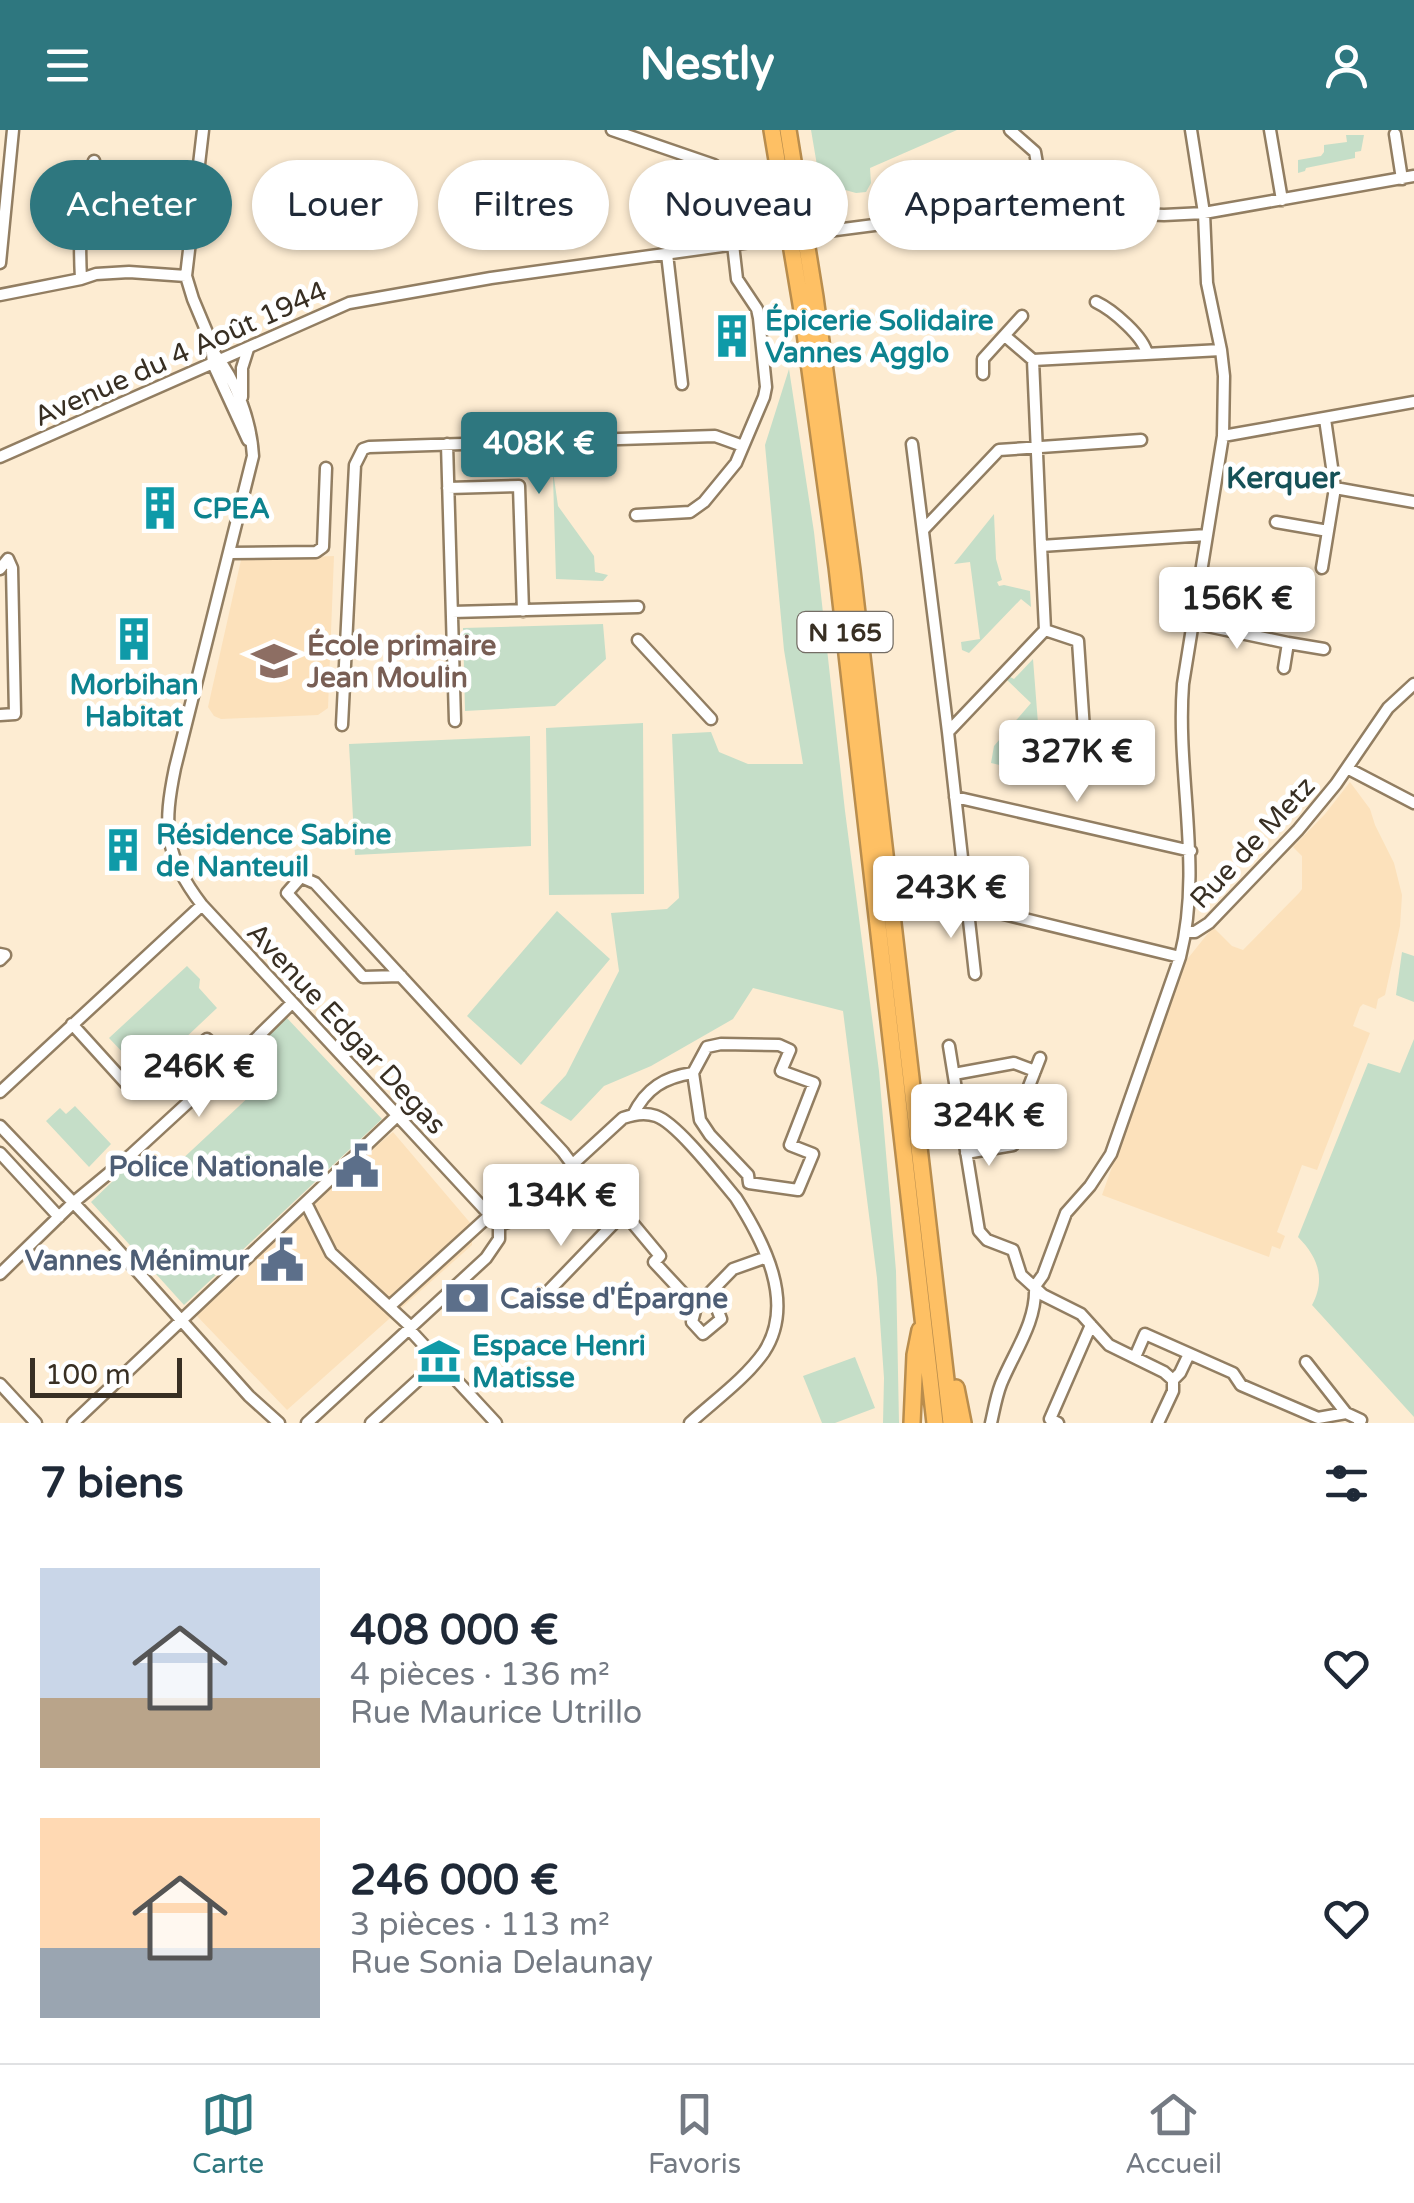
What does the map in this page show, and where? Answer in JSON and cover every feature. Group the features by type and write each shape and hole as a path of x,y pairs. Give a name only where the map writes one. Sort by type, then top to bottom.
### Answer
{"highway":[{"name":"N 165","path":"772,130 837,566 931,1314 951,1423"},
{"name":"N 165","path":"788,130 816,297 848,536 931,1314 935,1423"},
{"path":"912,1423 915,1355 931,1314 948,1326 963,1423"}],"street":[{"path":"0,263 14,130"},
{"path":"203,130 186,276 252,446"},
{"path":"612,130 694,160"},
{"path":"1010,130 1036,152 1037,160"},
{"path":"1187,932 1191,851 1180,718 1224,436 1222,350 1207,283 1204,213 1191,130"},
{"path":"1270,130 1282,200"},
{"path":"1395,134 1408,177"},
{"name":"Avenue du 4 Août 1944","path":"1160,215 1204,213 1408,177"},
{"path":"81,250 81,279"},
{"name":"Avenue du 4 Août 1944","path":"0,457 349,303 491,278 696,250"},
{"path":"636,515 690,512 704,502 736,463 764,397 760,318 736,279 733,250"},
{"path":"667,254 682,384"},
{"path":"0,296 96,274 186,276"},
{"path":"1096,302 1146,344 1148,354"},
{"path":"984,374 983,359 1022,316"},
{"path":"948,732 1045,630 1032,360 1006,336"},
{"path":"242,408 242,368 248,349"},
{"path":"1032,360 1222,350"},
{"name":"Avenue Edgar Degas","path":"216,359 242,408 253,456 168,802 172,856 202,905 499,1225"},
{"path":"1224,436 1414,402"},
{"path":"1322,568 1335,488 1325,418"},
{"path":"342,725 355,466 363,449 714,436 743,446"},
{"path":"923,530 999,450 1141,440"},
{"path":"447,444 455,721"},
{"path":"912,444 975,974"},
{"path":"230,553 316,552 323,547 326,468"},
{"path":"448,488 519,486 523,611"},
{"path":"1335,488 1414,502"},
{"path":"1276,522 1328,531"},
{"path":"1041,546 1207,536"},
{"path":"0,569 8,558 12,568 16,714 0,714"},
{"path":"452,612 638,607"},
{"path":"1193,622 1324,649"},
{"path":"1045,630 1078,641 1087,774"},
{"path":"638,640 711,719"},
{"path":"1284,668 1288,643"},
{"name":"Rue de Metz","path":"991,1423 1002,1381 1032,1318 1035,1286 1043,1275 1066,1213 1111,1154 1187,932 1204,928 1298,830 1336,784 1388,708 1414,684"},
{"path":"1347,768 1414,803"},
{"path":"956,797 1191,851"},
{"path":"401,976 363,977 287,892 301,877 315,883 401,976 531,1117 563,1152 614,1222"},
{"path":"0,1092 202,905"},
{"path":"967,905 1180,958"},
{"path":"0,1274 74,1202 231,1064 292,1003"},
{"path":"72,1024 130,1088"},
{"path":"157,1084 207,1039 231,1064"},
{"path":"736,1198 750,1183 748,1176 702,1126 693,1073 710,1046 779,1045 790,1050 781,1071 814,1084 790,1145 813,1154 798,1190 750,1183"},
{"path":"949,1046 979,1231 987,1240 1013,1250 1021,1275 1043,1295 1080,1314 1110,1346 1173,1380"},
{"path":"966,1153 1013,1145 1021,1124 1020,1112 1040,1058"},
{"path":"954,1074 1014,1064 1035,1070"},
{"path":"633,1115 640,1102 663,1080 693,1073"},
{"path":"308,1423 486,1258 500,1239 499,1225 511,1221 624,1118 648,1114 668,1122 736,1198 767,1257 779,1303 773,1336 762,1355 690,1423"},
{"path":"72,1423 398,1115"},
{"path":"0,1126 250,1396 280,1423"},
{"path":"0,1154 59,1218"},
{"path":"306,1203 332,1254 390,1306 496,1423"},
{"path":"390,1306 491,1214"},
{"path":"537,1303 614,1222 630,1220 660,1256 654,1262 696,1307"},
{"path":"711,1293 721,1320 703,1334 692,1322 696,1307 732,1269 767,1257"},
{"path":"1058,1423 1050,1419 1091,1326"},
{"path":"1135,1358 1145,1334 1233,1373 1242,1384 1318,1418 1346,1413"},
{"path":"1158,1423 1173,1380 1189,1354"},
{"path":"371,1423 439,1361"},
{"path":"1306,1362 1346,1413 1359,1423"},
{"path":"0,1384 36,1423"}],"shaded area":[{"name":"École primaire Jean Moulin","path":"334,556 328,708 318,715 221,719 214,716 208,707 241,560"},
{"path":"1350,782 1370,809 1394,863 1402,895 1400,926 1385,995 1378,999 1376,1009 1363,1004 1353,1026 1370,1033 1317,1170 1302,1165 1277,1232 1285,1236 1280,1249 1272,1246 1269,1257 1102,1195 1185,962 1213,927 1232,946 1243,950 1299,893 1302,856 1293,847"},
{"path":"393,1132 472,1225 472,1245 287,1410 196,1315 329,1185"}],"green space":[{"path":"811,130 957,130 888,160 868,160 866,192 848,191 848,160 816,160"},
{"path":"1346,135 1364,135 1361,151 1355,152 1355,158 1298,173 1298,160 1321,156 1324,145 1347,142"},
{"path":"789,369 814,532 879,1071 896,1271 899,1423 883,1423 877,1278 843,1011 753,988 733,1019 651,1066 604,1086 571,1121 540,1103 566,1075 619,971 611,913 667,909 679,898 672,734 711,732 719,752 748,764 803,764 784,650 765,445"},
{"path":"551,457 558,506 594,556 595,572 608,575 603,581 556,579 553,477 545,477 541,461 461,463 461,458"},
{"path":"994,514 996,559 1002,580 997,582 999,586 1030,591 1031,607 1021,599 969,653 962,650 961,642 980,639 970,562 954,564"},
{"path":"603,624 606,659 555,706 465,711 463,628"},
{"path":"1033,659 1042,775 991,763 994,746 1031,703 1007,680 1014,679"},
{"path":"643,723 644,894 549,895 546,728"},
{"path":"530,736 531,846 355,855 349,744"},
{"path":"557,911 610,959 521,1065 467,1016"},
{"path":"1402,952 1414,956 1414,1002 1396,995"},
{"path":"187,966 200,979 199,988 217,1008 145,1076 109,1038"},
{"path":"286,1017 382,1119 184,1305 91,1202 141,1154 162,1178 253,1093 232,1069"},
{"path":"1414,1039 1414,1417 1312,1305 1319,1286 1318,1269 1311,1252 1298,1237 1368,1063 1400,1073"},
{"path":"75,1106 111,1144 89,1167 46,1121 60,1108 66,1114"},
{"path":"855,1357 875,1408 835,1423 822,1423 803,1376"}],"place":[{"name":"Épicerie Solidaire Vannes Agglo","path":"732,336"},
{"name":"CPEA","path":"160,508"},
{"name":"Morbihan Habitat","path":"134,639"},
{"name":"École primaire Jean Moulin","path":"274,661"},
{"name":"Résidence Sabine de Nanteuil","path":"123,850"},
{"name":"Police Nationale","path":"357,1166"},
{"name":"Vannes Ménimur","path":"282,1260"},
{"name":"Caisse d'Épargne","path":"467,1298"},
{"name":"Espace Henri Matisse","path":"439,1361"}],"district":[{"name":"Kerquer","path":"1283,478"}]}
